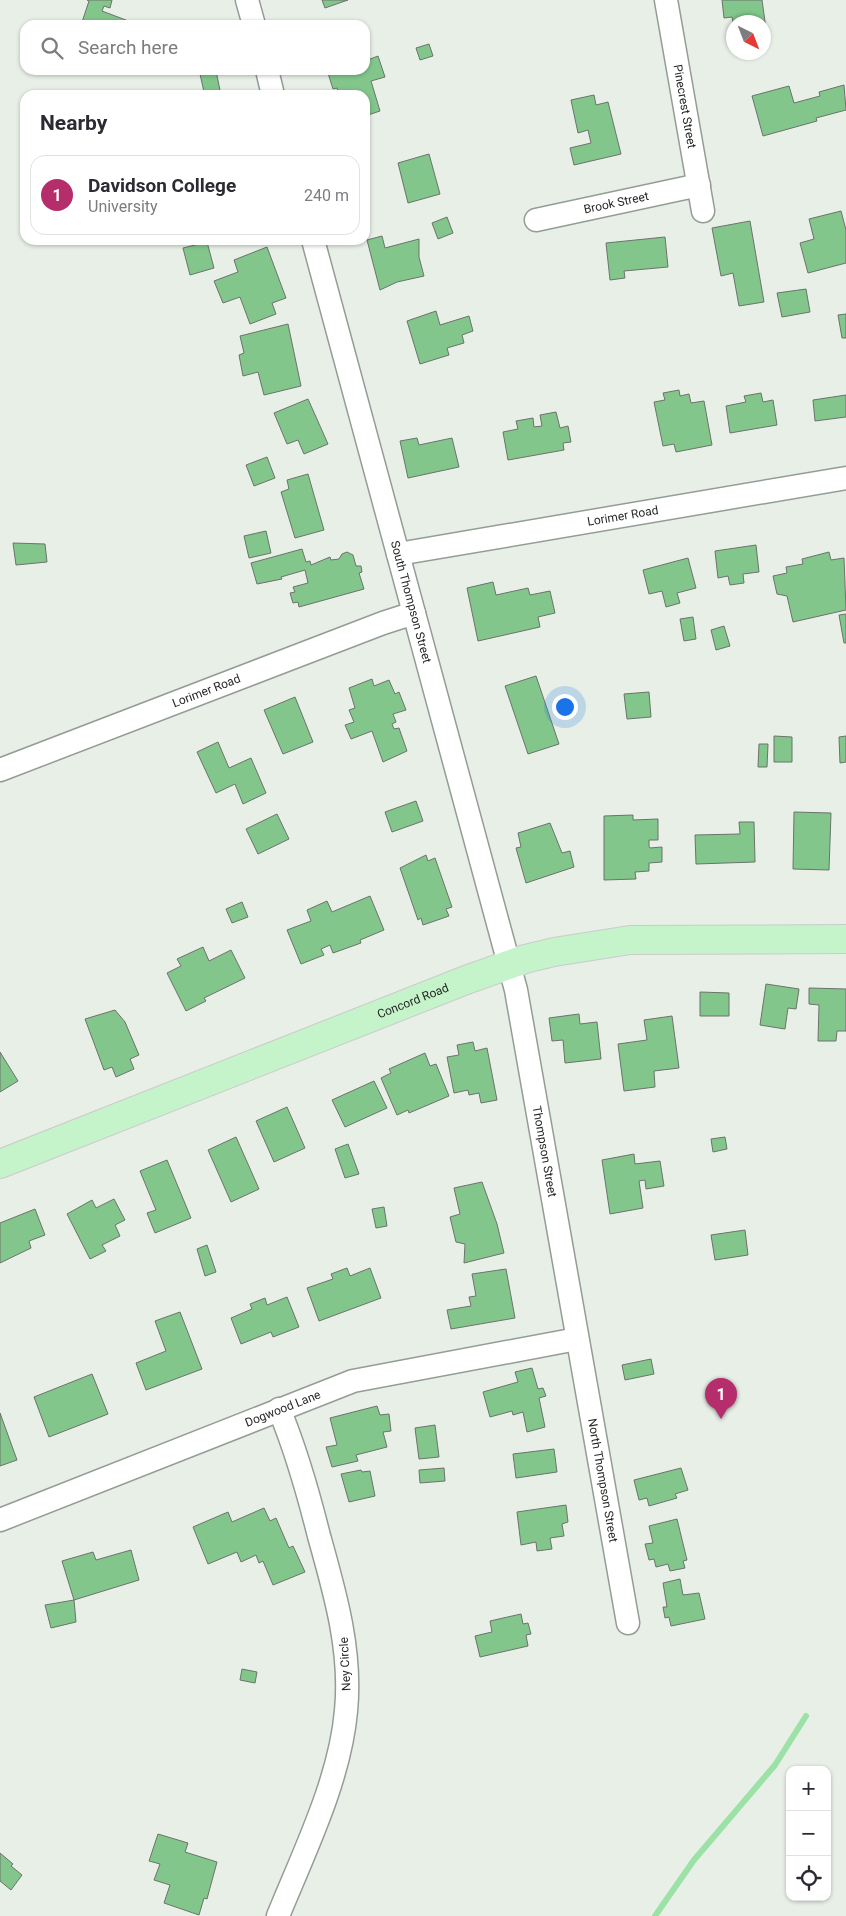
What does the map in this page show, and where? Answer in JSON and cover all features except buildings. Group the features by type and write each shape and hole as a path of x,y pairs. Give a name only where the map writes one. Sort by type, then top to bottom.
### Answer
{"main road":[{"name":"Concord Road","path":"0,1164 509,965 554,952 630,940 846,938"}],"street":[{"path":"247,0 253,20"},
{"name":"Pinecrest Street","path":"666,0 703,211"},
{"path":"267,75 272,90"},
{"name":"Brook Street","path":"536,220 698,185"},
{"name":"South Thompson Street","path":"314,245 509,965"},
{"name":"Lorimer Road","path":"398,554 846,478"},
{"name":"Lorimer Road","path":"0,770 383,623 414,613"},
{"name":"Thompson Street","path":"509,965 516,990 577,1339"},
{"name":"Dogwood Lane","path":"0,1520 353,1381 577,1339"},
{"name":"North Thompson Street","path":"577,1339 628,1623"},
{"name":"Ney Circle","path":"278,1916 319,1814 340,1749 346,1712 347,1688 343,1632 336,1598 296,1451 279,1409"}],"waterway":[{"path":"655,1916 694,1860 775,1765 806,1716"}],"place":[{"name":"Davidson College","path":"721,1419"}]}
